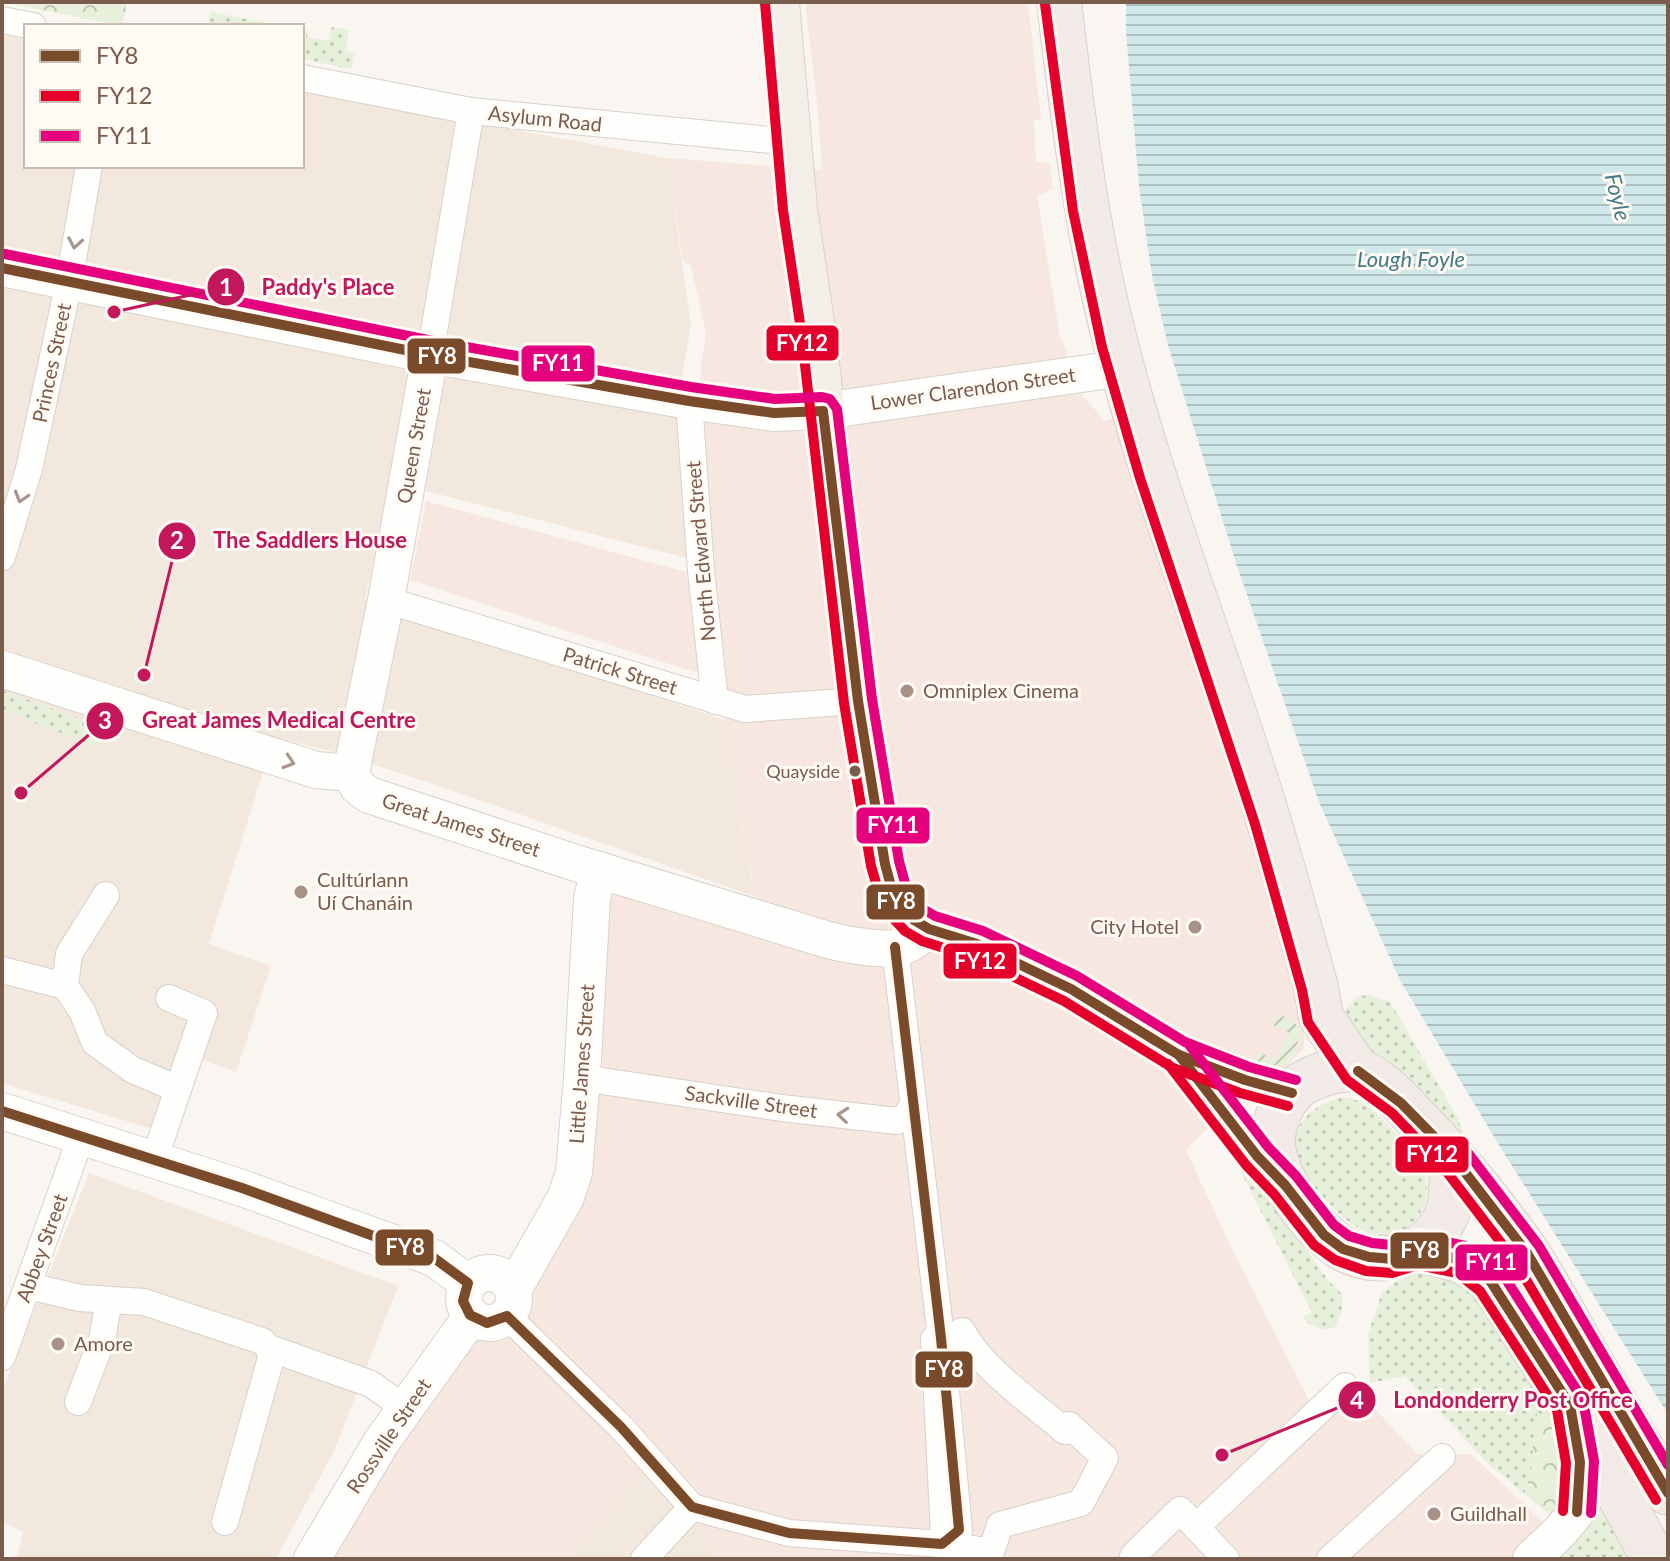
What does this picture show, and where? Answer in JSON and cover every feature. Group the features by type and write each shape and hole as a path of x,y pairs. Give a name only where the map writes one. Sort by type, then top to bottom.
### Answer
{"highway":[{"path":"1059,2 1081,169 1100,277 1123,368 1163,508 1261,795 1316,987 1321,1017 1358,1071 1401,1103 1451,1154 1527,1253 1668,1493"},
{"path":"1321,1017 1298,1087 1282,1106 1273,1137 1273,1151 1285,1185 1324,1235 1343,1249 1369,1257 1393,1259 1417,1250 1430,1240 1447,1213 1451,1193 1451,1154"},
{"path":"1298,1087 1327,1072 1358,1071"},
{"path":"1417,1250 1462,1260 1478,1269 1491,1282 1570,1405 1654,1559"}],"main road":[{"path":"779,2 797,209 815,328 858,701 885,864 895,901 914,920 912,938 977,944 1071,989 1179,1055 1245,1080 1298,1087"},
{"name":"Lower Clarendon Street","path":"2,268 430,355 774,413 823,411 1123,368"},
{"name":"Queen Street","path":"351,773 430,355"},
{"path":"2,669 316,770 351,773"},
{"name":"Great James Street","path":"351,773 358,787 369,795 599,870 850,946 912,938"},
{"name":"Little James Street","path":"492,1296 536,1249 566,1197 574,1172 592,898 599,870"},
{"path":"850,946 879,926 895,901"},
{"path":"1179,1055 1257,1156 1285,1185"},
{"path":"2,1111 242,1188 434,1258 492,1296"},
{"name":"Rossville Street","path":"312,1559 405,1408 492,1296"},
{"path":"1570,1405 1580,1462 1577,1512"},
{"path":"1531,1559 1577,1512 1588,1495 1598,1457"}],"street":[{"path":"2,20 24,24"},
{"name":"Asylum Road","path":"304,78 471,111 791,142"},
{"path":"430,355 471,111"},
{"name":"Princes Street","path":"2,557 29,469 69,282 89,168"},
{"name":"North Edward Street","path":"689,401 701,571 715,701"},
{"name":"Patrick Street","path":"386,600 745,709 858,701"},
{"path":"106,895 69,954 65,986 82,1011 95,1043 133,1070 178,1089"},
{"path":"912,938 913,1105 941,1338 947,1544"},
{"path":"2,970 65,986"},
{"path":"154,1160 204,1013 169,998"},
{"name":"Sackville Street","path":"582,1078 782,1108 897,1121 906,1116 913,1105"},
{"name":"Abbey Street","path":"5,1341 29,1286 81,1137"},
{"path":"29,1286 80,1298 144,1302 262,1341 269,1348 371,1384 405,1408"},
{"path":"492,1296 621,1427 692,1507 789,1533 947,1544 991,1552 1000,1525 1081,1503 1105,1458 1069,1425 1065,1431 987,1363 971,1348 962,1331 945,1340 941,1338"},
{"path":"78,1402 102,1340 109,1300"},
{"path":"225,1522 271,1358 269,1348"},
{"path":"1196,1527 1345,1386"},
{"path":"1330,1559 1442,1467"},
{"path":"644,1559 692,1507"},
{"path":"1135,1559 1133,1556 1180,1510 1226,1559"}],"shaded area":[{"path":"805,2 1028,2 1041,119 1034,120 1036,162 1049,163 1053,189 1037,196 1060,336 1082,395 1105,421 1119,416 1305,1010 1304,1048 1285,1068 1262,1073 1186,1150 1229,1243 1309,1400 1363,1396 1417,1454 1471,1454 1581,1559 711,1559 705,1521 649,1461 568,1559 328,1559 578,1171 602,888 759,923 725,720 726,679 694,672 410,580 426,501 693,574 701,367 706,333 691,266 683,261 667,158 822,170"},
{"path":"2,34 24,38 24,168 304,168 304,90 667,158 691,325 683,370 694,560 391,482 365,600 725,720 754,896 433,784 338,753 274,737 209,944 271,966 236,1072 203,1060 177,1134 2,1083"},
{"path":"89,1173 398,1286 334,1451 276,1559 16,1559 23,1532 2,1522 2,1391"},
{"path":"643,1467 705,1521 711,1559 568,1559"}],"green space":[{"path":"2,2 127,2 122,24"},
{"path":"210,12 271,24 208,24"},
{"path":"332,27 349,30 345,51 354,54 351,69 304,59 304,30 308,31 307,37 329,41"},
{"path":"2,690 104,728 97,747 2,710"},
{"path":"1369,995 1390,1002 1456,1115 1474,1160 1399,1089 1362,1046 1346,1009 1358,996"},
{"path":"1279,1016 1293,1022 1300,1030 1300,1036 1293,1055 1284,1065 1263,1065 1256,1061 1258,1052 1275,1060 1289,1033 1272,1024"},
{"path":"1343,1097 1358,1101 1376,1113 1410,1150 1424,1172 1427,1195 1423,1208 1415,1220 1390,1236 1365,1232 1343,1217 1304,1176 1294,1156 1296,1132 1302,1122 1320,1106"},
{"path":"1219,1138 1233,1148 1328,1280 1342,1294 1342,1310 1335,1327 1317,1328 1302,1317 1312,1313 1239,1168"},
{"path":"1437,1269 1472,1281 1570,1447 1554,1518 1490,1465 1405,1376 1370,1383 1368,1334 1382,1292 1409,1272"},
{"path":"1536,1413 1553,1418 1570,1447 1572,1491 1554,1518 1524,1493 1531,1473"},
{"path":"1596,1495 1641,1559 1560,1559"}],"water":[{"name":"Lough Foyle","path":"1126,2 1668,2 1668,1414 1401,982 1319,802 1236,563 1168,345 1152,276 1139,186"}],"transit line":[{"name":"FY12","path":"765,3 783,210 801,330 844,703 871,866 883,907 905,931 922,941 972,957 1064,1001 1173,1068 1240,1093 1288,1106"},
{"name":"FY12","path":"1045,4 1073,211 1102,347 1140,478 1255,824 1302,990 1308,1022 1347,1080 1392,1113 1440,1163 1515,1261 1656,1500"},
{"name":"FY11","path":"5,254 433,341 691,387 775,399 830,399 837,409 872,699 899,861 908,894 935,916 983,931 1077,976 1185,1042 1249,1067 1296,1080"},
{"name":"FY8","path":"2,268 430,355 689,401 774,413 823,411 858,701 885,864 895,901 914,920 929,929 977,944 1071,989 1179,1055 1245,1080 1292,1093"},
{"name":"FY8","path":"2,1111 242,1188 434,1258 468,1283 463,1301 470,1315 487,1323 507,1316 621,1427 692,1507 789,1533 942,1544 959,1530 941,1338 895,947"},
{"name":"FY11","path":"1190,1046 1268,1147 1296,1176 1334,1225 1349,1236 1391,1245 1419,1236 1465,1246 1486,1257 1502,1273 1583,1400 1594,1461 1591,1513"},
{"name":"FY8","path":"1179,1055 1257,1156 1285,1185 1324,1235 1343,1249 1369,1257 1393,1259 1417,1250 1462,1260 1478,1269 1491,1282 1570,1405 1580,1462 1577,1512"},
{"name":"FY12","path":"1168,1064 1246,1165 1274,1194 1314,1245 1335,1260 1366,1271 1392,1273 1418,1265 1457,1273 1480,1291 1557,1410 1566,1463 1563,1511"},
{"name":"FY8","path":"1358,1071 1401,1103 1451,1154 1527,1253 1668,1493"},
{"name":"FY11","path":"1462,1145 1539,1246 1668,1465"}],"place":[{"name":"Paddy's Place","path":"114,312"},
{"name":"The Saddlers House","path":"144,675"},
{"name":"Omniplex Cinema","path":"907,691"},
{"name":"Quayside","path":"855,771"},
{"name":"Great James Medical Centre","path":"21,793"},
{"name":"Cultúrlann Uí Chanáin","path":"301,892"},
{"name":"City Hotel","path":"1195,927"},
{"name":"Amore","path":"58,1344"},
{"name":"Londonderry Post Office","path":"1222,1455"},
{"name":"Guildhall","path":"1434,1514"}],"water label":[{"name":"Foyle","path":"1618,197"}]}
